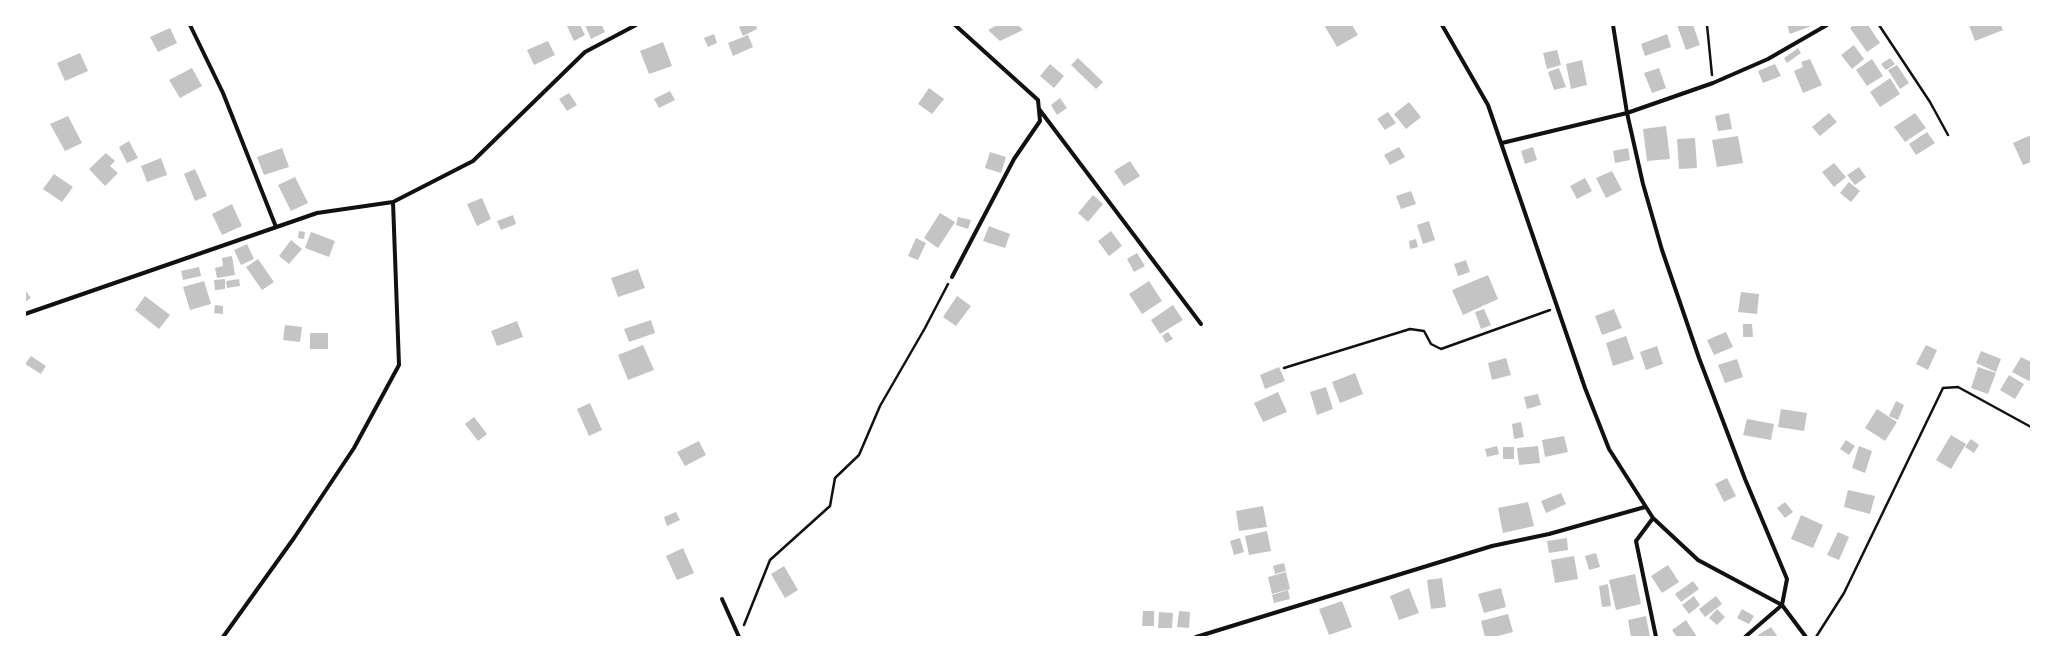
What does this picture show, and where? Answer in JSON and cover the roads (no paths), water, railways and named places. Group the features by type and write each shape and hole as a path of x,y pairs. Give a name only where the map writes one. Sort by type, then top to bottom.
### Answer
{"street":[{"path":"190,25 223,93 276,227"},
{"path":"25,314 317,213 393,202 473,161 585,52 636,25"},
{"path":"952,277 1014,159 1040,121 1038,100 955,25"},
{"path":"1442,25 1488,106 1502,143 1585,388 1609,449 1653,518 1698,560 1782,605 1806,637"},
{"path":"1613,25 1627,113 1662,250 1699,358 1745,478 1787,579 1782,605 1744,637"},
{"path":"1502,143 1627,113 1713,83 1768,59 1827,25"},
{"path":"1038,108 1200,324"},
{"path":"223,637 294,538 354,448 399,365 393,202"},
{"path":"1196,637 1492,546 1549,534 1645,507"},
{"path":"1653,518 1636,541 1656,637"},
{"path":"722,599 739,637"}]}
